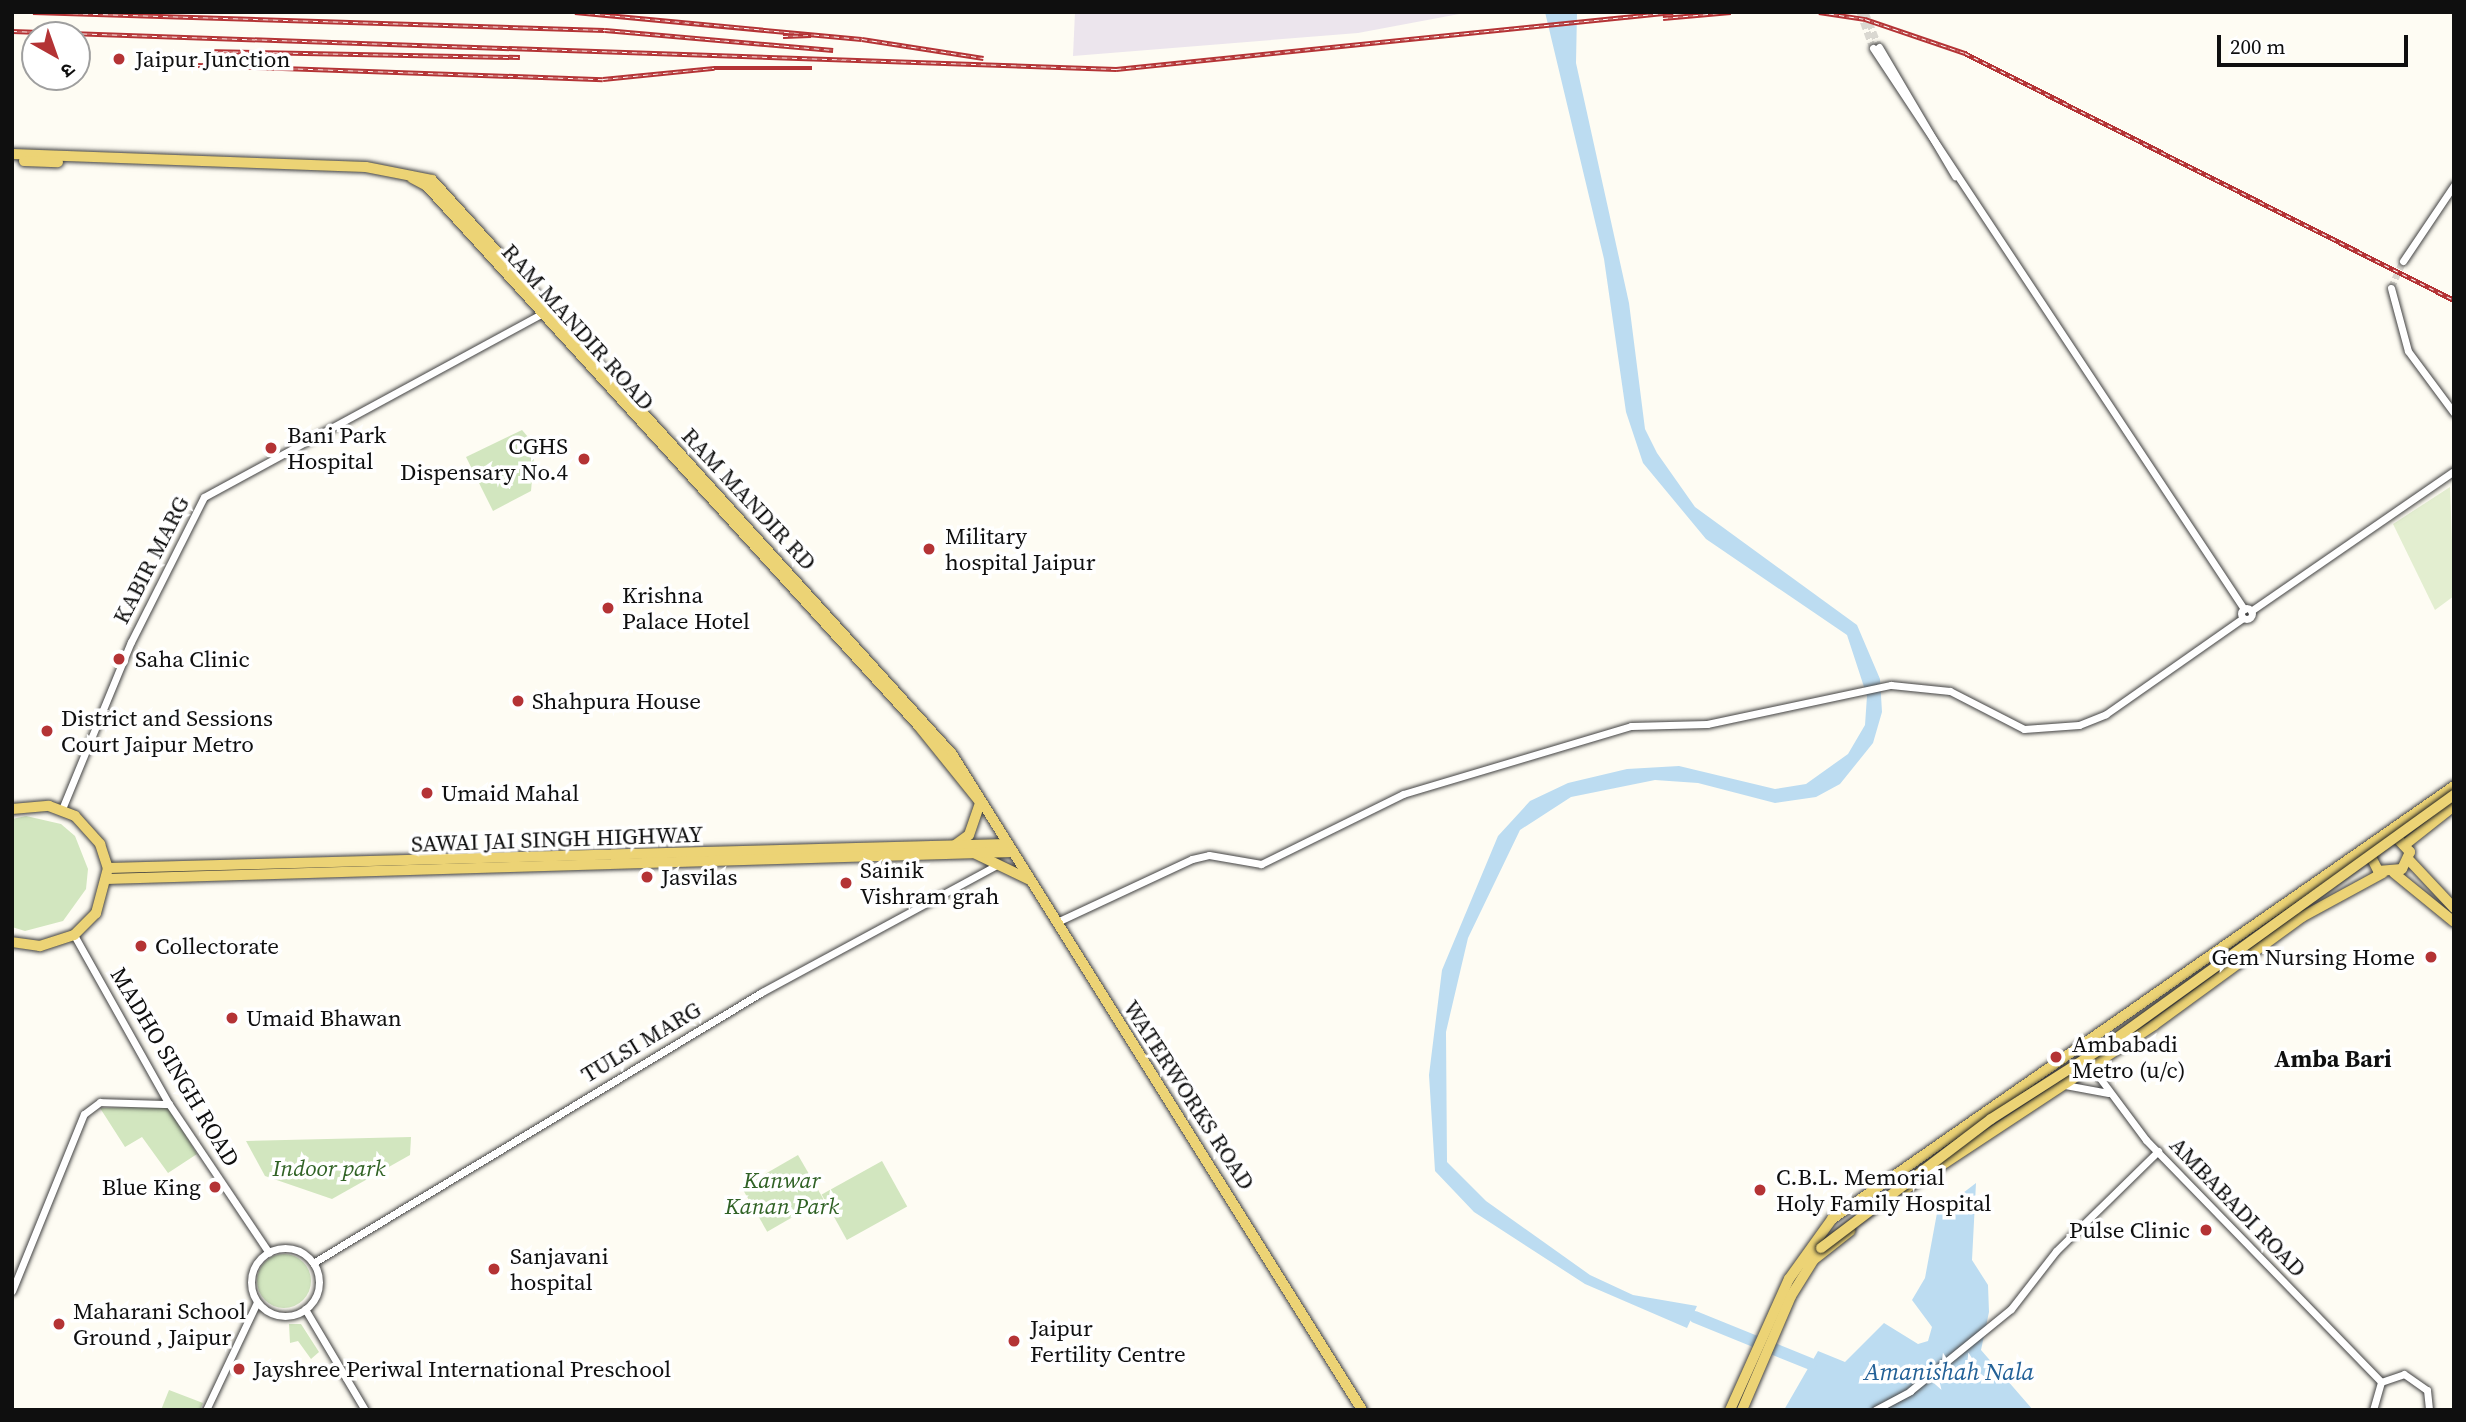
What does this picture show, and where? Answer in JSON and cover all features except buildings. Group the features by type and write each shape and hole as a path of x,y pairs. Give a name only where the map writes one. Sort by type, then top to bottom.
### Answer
{"main road":[{"name":"RAM MANDIR RD","path":"12,154 400,170 432,180 545,312 952,754 980,803"},
{"name":"RAM MANDIR ROAD","path":"12,160 412,178 427,186 501,263"},
{"path":"1742,1410 1760,1366 1769,1331 1805,1250 1832,1219 2389,834 2454,786"},
{"path":"1730,1410 1748,1368 1807,1265 1821,1248 1991,1119 2110,1044 2454,795"},
{"path":"954,846 969,835 980,803"},
{"name":"WATERWORKS ROAD","path":"980,803 1362,1410"},
{"path":"2407,843 2454,806"},
{"path":"12,809 62,809 89,829 107,874 96,913 74,935 40,946 12,942"},
{"path":"2389,834 2407,843"},
{"path":"2407,843 2409,860 2454,908"},
{"path":"2370,845 2369,863 2406,880 2454,922"},
{"name":"SAWAI JAI SINGH HIGHWAY","path":"107,874 587,862 954,846 1010,848"},
{"path":"587,862 975,853 1010,848"},
{"path":"975,853 995,866 1030,880"},
{"path":"1807,1265 2053,1088 2302,917 2409,860"},
{"path":"2040,1074 2053,1088"}],"street":[{"path":"1876,48 1955,177 2248,610"},
{"path":"2403,261 2454,186"},
{"path":"2391,288 2408,351 2454,413"},
{"name":"KABIR MARG","path":"62,809 127,652 204,497 545,312"},
{"path":"1057,922 1192,859 1261,864 1403,794 1631,726 1707,724 1805,699 1921,686 1950,691 2024,729 2079,725 2106,714 2243,618 2248,610 2454,471"},
{"name":"TULSI MARG","path":"313,1263 762,992 995,866"},
{"name":"MADHO SINGH ROAD","path":"74,935 169,1104 269,1253"},
{"name":"AMBABADI ROAD","path":"2079,1049 2108,1094 2158,1152 2381,1382"},
{"path":"2053,1088 2090,1085 2108,1094"},
{"path":"12,1291 84,1114 100,1102 169,1104"},
{"path":"1875,1410 1910,1391 2011,1309 2056,1251 2158,1152"},
{"path":"206,1410 257,1302 252,1272 269,1253 291,1249 313,1263 317,1292 305,1309 274,1314 257,1302"},
{"path":"305,1309 365,1410"},
{"path":"2373,1410 2381,1382 2413,1377 2427,1391 2429,1410"}],"shaded area":[{"path":"1075,12 1470,12 1358,33 1073,56"}],"green space":[{"path":"522,430 535,445 531,491 493,511 466,457"},
{"path":"2450,487 2454,596 2435,610 2393,524"},
{"path":"26,816 61,824 75,836 88,869 86,889 63,921 25,931 12,927 12,819"},
{"path":"168,1107 197,1154 168,1173 142,1137 125,1147 100,1108"},
{"name":"Indoor park","path":"411,1137 410,1155 332,1199 265,1176 246,1141"},
{"name":"Kanwar Kanan Park","path":"798,1155 824,1199 767,1232 742,1188"},
{"path":"882,1161 907,1206 847,1240 822,1194"},
{"path":"284,1254 303,1262 311,1281 303,1300 284,1308 265,1300 257,1281 265,1262"},
{"path":"289,1324 301,1324 319,1352 311,1359 298,1341 290,1343"},
{"path":"169,1390 203,1403 200,1410 161,1410"}],"water":[{"path":"1545,12 1577,12 1576,63 1629,303 1645,429 1657,453 1695,507 1857,625 1880,679 1882,712 1873,743 1840,784 1816,797 1775,803 1698,783 1655,780 1571,797 1520,830 1468,938 1446,1032 1447,1162 1486,1201 1590,1275 1633,1295 1697,1306 1687,1328 1585,1284 1474,1212 1435,1171 1429,1075 1442,970 1498,836 1530,801 1568,783 1627,769 1679,766 1775,789 1806,784 1848,754 1865,725 1867,696 1847,635 1706,539 1643,463 1626,412 1604,259"},
{"name":"Amanishah Nala","path":"1976,1183 1972,1260 1988,1285 1989,1312 1981,1350 2033,1410 1784,1410 1818,1351 1845,1362 1884,1323 1918,1344 1928,1341 1932,1327 1912,1300 1925,1278 1937,1213"}],"waterway":[{"path":"1695,1317 1811,1364"}],"tunnel":[{"path":"1860,12 1873,48"},
{"path":"1865,12 1879,47"},
{"path":"2391,288 2403,261"}],"railway":[{"path":"33,12 605,30 833,50"},
{"path":"575,12 862,39 984,58"},
{"path":"12,31 1116,69 1673,12"},
{"path":"1663,18 1731,12"},
{"path":"1819,12 1865,19 1965,53 2454,300"},
{"path":"783,36 811,35"},
{"path":"203,51 520,57"},
{"path":"198,65 603,79 714,68 812,68"}],"place":[{"name":"Jaipur Junction","path":"119,59"},
{"name":"Bani Park Hospital","path":"271,448"},
{"name":"CGHS Dispensary No.4","path":"584,459"},
{"name":"Military hospital Jaipur","path":"929,549"},
{"name":"Krishna Palace Hotel","path":"608,608"},
{"name":"Saha Clinic","path":"119,659"},
{"name":"Shahpura House","path":"518,701"},
{"name":"District and Sessions Court Jaipur Metro","path":"47,731"},
{"name":"Umaid Mahal","path":"427,793"},
{"name":"Jasvilas","path":"647,877"},
{"name":"Sainik Vishram grah","path":"846,883"},
{"name":"Collectorate","path":"141,946"},
{"name":"Gem Nursing Home","path":"2431,957"},
{"name":"Umaid Bhawan","path":"232,1018"},
{"name":"Ambabadi Metro (u/c)","path":"2056,1057"},
{"name":"Blue King","path":"215,1187"},
{"name":"C.B.L. Memorial Holy Family Hospital","path":"1760,1190"},
{"name":"Pulse Clinic","path":"2206,1230"},
{"name":"Sanjavani hospital","path":"494,1269"},
{"name":"Maharani School Ground , Jaipur","path":"59,1324"},
{"name":"Jaipur Fertility Centre","path":"1014,1341"},
{"name":"Jayshree Periwal International Preschool","path":"239,1369"}],"district":[{"name":"Amba Bari","path":"2333,1059"}]}
